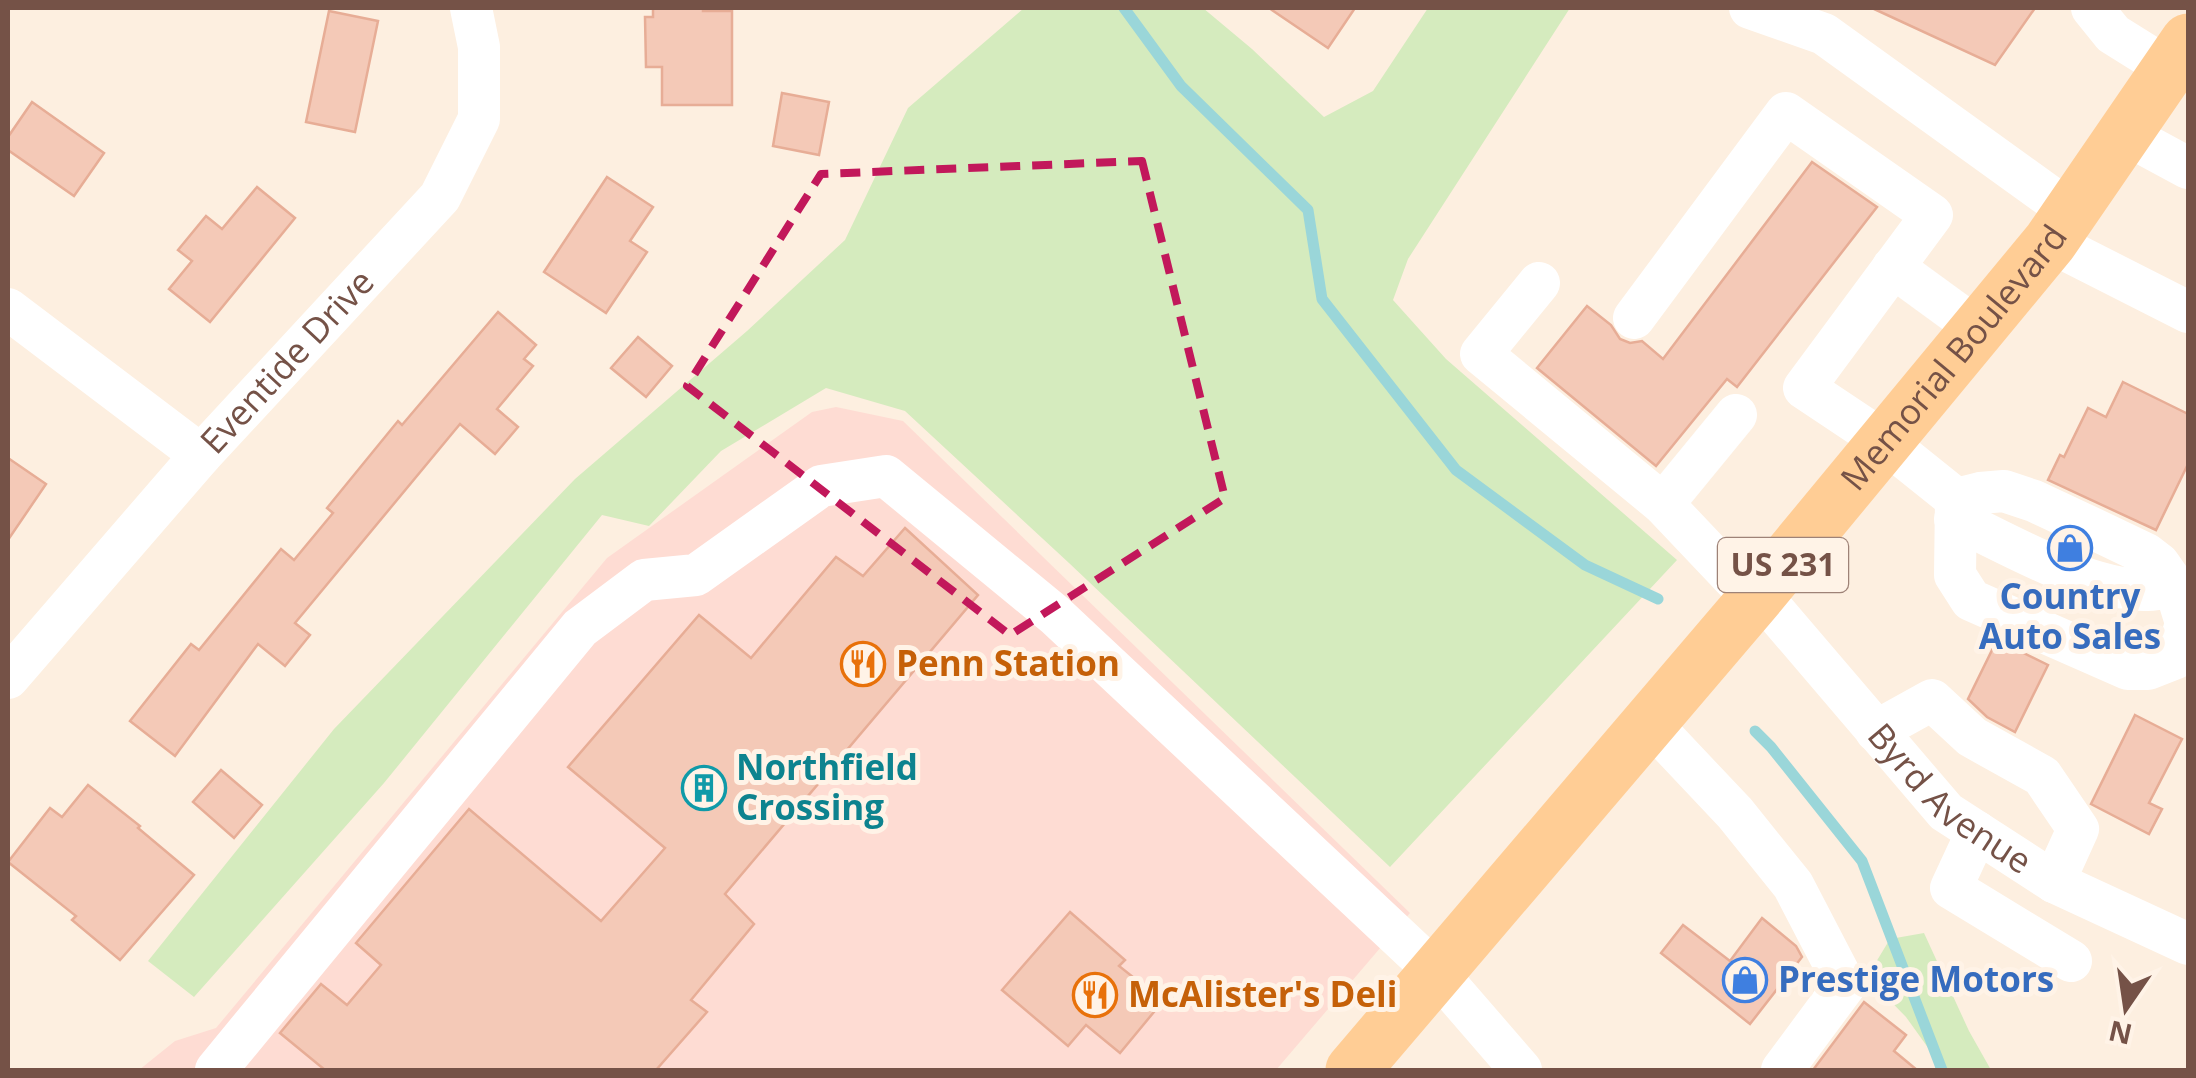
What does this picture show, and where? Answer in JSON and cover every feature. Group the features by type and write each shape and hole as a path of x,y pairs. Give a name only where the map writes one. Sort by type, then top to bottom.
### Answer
{"main road":[{"name":"Memorial Boulevard","path":"1354,1070 1756,597 2061,227 2179,55"}],"street":[{"name":"Eventide Drive","path":"8,678 201,454 440,196 479,120 479,47 471,8"},
{"path":"1750,8 1824,34 2061,227 2188,312"},
{"path":"2092,8 2113,34 2179,55"},
{"path":"1634,318 1786,113 1932,215 1804,388 1885,442 1956,509 1955,576 1971,600 2128,669 2148,669 2176,658 2186,622 2174,587 2159,564 2146,554 2034,501 2004,492 1980,493 1956,509"},
{"path":"2125,134 2188,168"},
{"path":"1893,268 1978,329"},
{"name":"Byrd Avenue","path":"1539,283 1480,354 1663,504 1756,597 1946,812 2054,882 2188,944"},
{"path":"8,308 201,454"},
{"path":"1663,504 1736,414"},
{"path":"216,1070 580,628 644,580 696,575 821,486 886,476 1055,614 1436,973 1521,1070"},
{"path":"1876,731 1932,700 1972,737 2042,776 2078,829 2054,882"},
{"path":"1650,722 1736,813 1794,886 1845,985 1782,1070"},
{"path":"1977,832 1951,888 2071,961"}],"highlighted area":[{"path":"1142,161 1225,498 1010,635 687,386 821,174"}],"shaded area":[{"path":"836,407 903,421 1410,913 1276,1070 139,1070 175,1041 216,1028 607,558 812,412"}],"green space":[{"path":"1024,8 1203,8 1324,117 1373,91 1428,8 1570,8 1408,259 1393,300 1446,359 1677,560 1390,867 905,411 826,388 721,451 649,526 602,515 384,783 194,997 148,961 334,729 575,479 747,331 845,240 908,108"},
{"path":"1924,933 1991,1070 1937,1070 1939,1063 1906,1017 1867,977 1890,939"}],"building":[{"path":"653,8 732,11 732,105 662,105 662,67 646,67 645,17 653,17"},
{"path":"1269,8 1355,8 1328,48"},
{"path":"1872,8 2035,8 1995,65"},
{"path":"329,11 378,21 355,132 306,122"},
{"path":"782,93 829,102 819,155 773,146"},
{"path":"32,102 104,153 74,196 8,150 8,137"},
{"path":"1812,162 1877,207 1737,387 1727,379 1656,466 1537,368 1587,306 1611,325 1620,339 1630,343 1642,341 1663,359"},
{"path":"607,177 653,207 630,241 647,252 606,313 544,272"},
{"path":"257,187 295,218 210,322 169,289 192,261 178,250 206,216 222,229"},
{"path":"498,312 536,345 524,359 533,366 497,409 518,427 495,454 460,424 295,623 310,635 285,666 258,644 175,756 130,721 191,644 199,650 281,549 294,560 333,513 327,508 398,421 402,425"},
{"path":"638,337 672,366 646,397 611,368"},
{"path":"2123,382 2188,414 2188,464 2156,530 2048,480 2088,408 2106,417"},
{"path":"8,458 46,484 8,540"},
{"name":"Northfield Crossing","path":"905,528 978,595 725,894 754,924 691,1000 707,1012 656,1070 325,1070 280,1033 321,984 347,1005 381,965 356,943 469,809 601,921 665,848 568,767 699,615 751,658 836,557 863,576"},
{"path":"1997,640 2048,665 2015,732 1987,717 1968,699"},
{"path":"2135,715 2182,739 2149,803 2162,809 2149,834 2091,804"},
{"path":"221,770 262,805 234,838 193,802"},
{"path":"88,785 194,875 120,960 72,920 76,916 8,862 50,808 62,817"},
{"path":"1070,912 1125,960 1119,966 1163,1001 1120,1053 1086,1025 1068,1046 1002,990"},
{"path":"1762,918 1796,946 1802,957 1750,1024 1661,953 1683,925 1730,961"},
{"path":"1864,1002 1906,1035 1894,1051 1917,1070 1813,1070"}],"waterway":[{"path":"1124,8 1181,86 1308,210 1322,299 1456,470 1585,565 1658,599"},
{"path":"1755,731 1862,861 1942,1070"}],"place":[{"name":"Country Auto Sales","path":"2070,548"},
{"name":"Penn Station","path":"863,664"},
{"name":"Northfield Crossing","path":"704,788"},
{"name":"Prestige Motors","path":"1745,980"},
{"name":"McAlister's Deli","path":"1095,995"}]}
